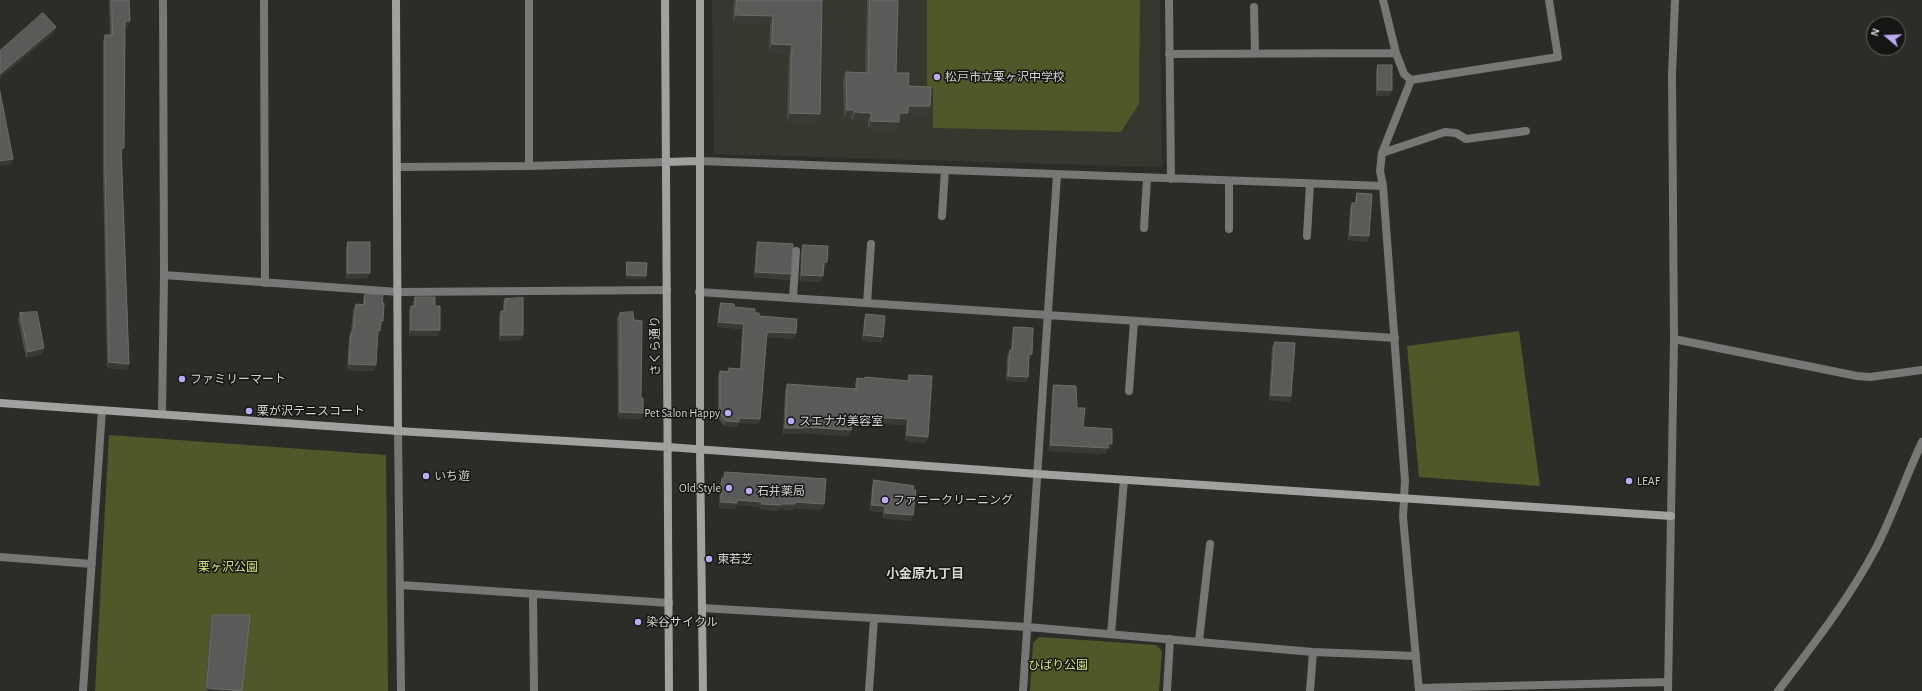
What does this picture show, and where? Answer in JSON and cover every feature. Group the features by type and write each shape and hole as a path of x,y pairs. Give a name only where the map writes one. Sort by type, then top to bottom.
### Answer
{"street":[{"path":"162,413 164,275 163,0"},
{"path":"264,0 265,282"},
{"path":"396,0 401,691"},
{"path":"529,0 529,166"},
{"name":"さくら通り","path":"665,0 669,691"},
{"path":"700,0 700,449 703,691"},
{"path":"1169,0 1171,179"},
{"path":"1383,0 1396,53 1404,74 1411,80 1558,57 1549,0"},
{"path":"1668,691 1674,338 1672,75 1675,0"},
{"path":"1254,7 1256,53"},
{"path":"1169,54 1396,53"},
{"path":"1411,80 1382,153 1380,171 1383,186 1395,338 1405,481 1404,517 1419,689 1668,682"},
{"path":"1382,153 1445,132 1456,133 1466,140 1526,131"},
{"path":"397,167 529,166 700,160 1057,175 1383,186"},
{"path":"942,216 944,170"},
{"path":"1023,691 1057,175"},
{"path":"1144,228 1146,178"},
{"path":"1229,181 1229,229"},
{"path":"1307,236 1310,184"},
{"path":"867,304 871,244"},
{"path":"793,298 796,251"},
{"path":"164,275 398,292 667,290"},
{"path":"700,292 1395,338"},
{"path":"1129,391 1134,321"},
{"path":"1674,338 1857,376 1870,377 1922,370"},
{"path":"0,403 162,413 398,431 700,449 1124,480 1671,516"},
{"path":"83,691 102,410"},
{"path":"1778,691 1853,587 1863,570 1876,546 1922,442"},
{"path":"1110,634 1124,480"},
{"path":"1199,641 1210,544"},
{"path":"0,557 92,564"},
{"path":"400,585 669,603"},
{"path":"533,594 534,691"},
{"path":"702,608 1028,627 1313,652 1416,656"},
{"path":"869,691 874,618"},
{"path":"1167,691 1170,639"},
{"path":"1310,691 1313,652"}],"shaded area":[{"name":"松戸市立栗ヶ沢中学校","path":"712,0 1160,0 1162,166 714,154"}],"green space":[{"path":"927,0 1140,0 1139,104 1121,132 933,128 933,88 927,87"},
{"path":"1519,331 1540,486 1419,477 1407,346"},
{"name":"栗ヶ沢公園","path":"109,435 386,455 388,691 95,691"},
{"name":"ひばり公園","path":"1039,637 1156,645 1162,651 1159,691 1030,691 1033,643"}],"building":[{"path":"112,0 129,0 130,21 125,21 124,148 121,148 129,364 109,362 105,169 105,35 112,35"},
{"path":"737,0 822,0 820,114 790,113 792,45 772,44 773,16 736,15"},
{"path":"870,0 898,0 896,73 909,73 908,86 931,87 930,106 908,106 908,113 899,113 899,122 871,121 871,113 847,110 846,72 868,73"},
{"path":"43,13 56,27 0,74 0,51"},
{"path":"1378,65 1392,65 1392,90 1378,90"},
{"path":"0,92 13,159 0,161"},
{"path":"1357,193 1372,194 1369,236 1350,235 1352,203 1356,203"},
{"path":"348,242 370,242 370,273 348,273"},
{"path":"758,242 793,244 791,274 756,272"},
{"path":"803,245 828,246 827,262 824,262 823,276 802,275"},
{"path":"627,262 647,263 646,276 627,275"},
{"path":"365,294 383,295 383,321 381,320 380,331 378,330 376,365 349,364 351,332 353,332 356,304 364,305"},
{"path":"415,297 435,297 435,306 440,306 440,330 411,330 411,306 415,306"},
{"path":"523,298 523,335 501,335 501,311 505,311 505,299"},
{"path":"721,303 734,304 734,307 755,309 755,313 759,313 759,316 797,319 796,333 767,332 760,419 739,418 739,422 726,421 720,413 720,371 729,372 729,368 741,369 744,324 719,322"},
{"path":"37,312 44,348 28,352 20,313"},
{"path":"633,312 634,320 642,321 641,399 643,398 643,413 620,412 620,313"},
{"path":"866,314 885,316 883,337 864,335"},
{"path":"1014,327 1033,328 1032,354 1029,354 1028,377 1008,376"},
{"path":"1275,342 1295,343 1291,396 1271,395"},
{"path":"909,375 932,376 928,437 907,435 908,419 853,416 851,430 803,427 785,428 787,384 857,389 857,378 865,379 865,377 909,381"},
{"path":"1054,385 1076,386 1077,408 1085,408 1083,427 1112,429 1112,444 1108,443 1108,448 1051,445"},
{"path":"725,472 826,479 824,504 795,502 795,504 781,505 737,500 737,503 721,502 722,478 725,478"},
{"path":"874,480 914,486 913,490 916,490 913,515 885,513 885,506 872,505"},
{"path":"213,615 250,615 242,691 207,688"}],"place":[{"name":"松戸市立栗ヶ沢中学校","path":"937,77"},
{"name":"ファミリーマート","path":"182,379"},
{"name":"栗が沢テニスコート","path":"249,411"},
{"name":"Pet Salon Happy","path":"728,413"},
{"name":"スエナガ美容室","path":"791,421"},
{"name":"いち遊","path":"426,476"},
{"name":"LEAF","path":"1629,481"},
{"name":"Old Style","path":"729,488"},
{"name":"石井薬局","path":"749,491"},
{"name":"ファニークリーニング","path":"885,500"},
{"name":"東若芝","path":"709,559"},
{"name":"染谷サイクル","path":"638,622"}],"district":[{"name":"小金原九丁目","path":"925,574"}]}
